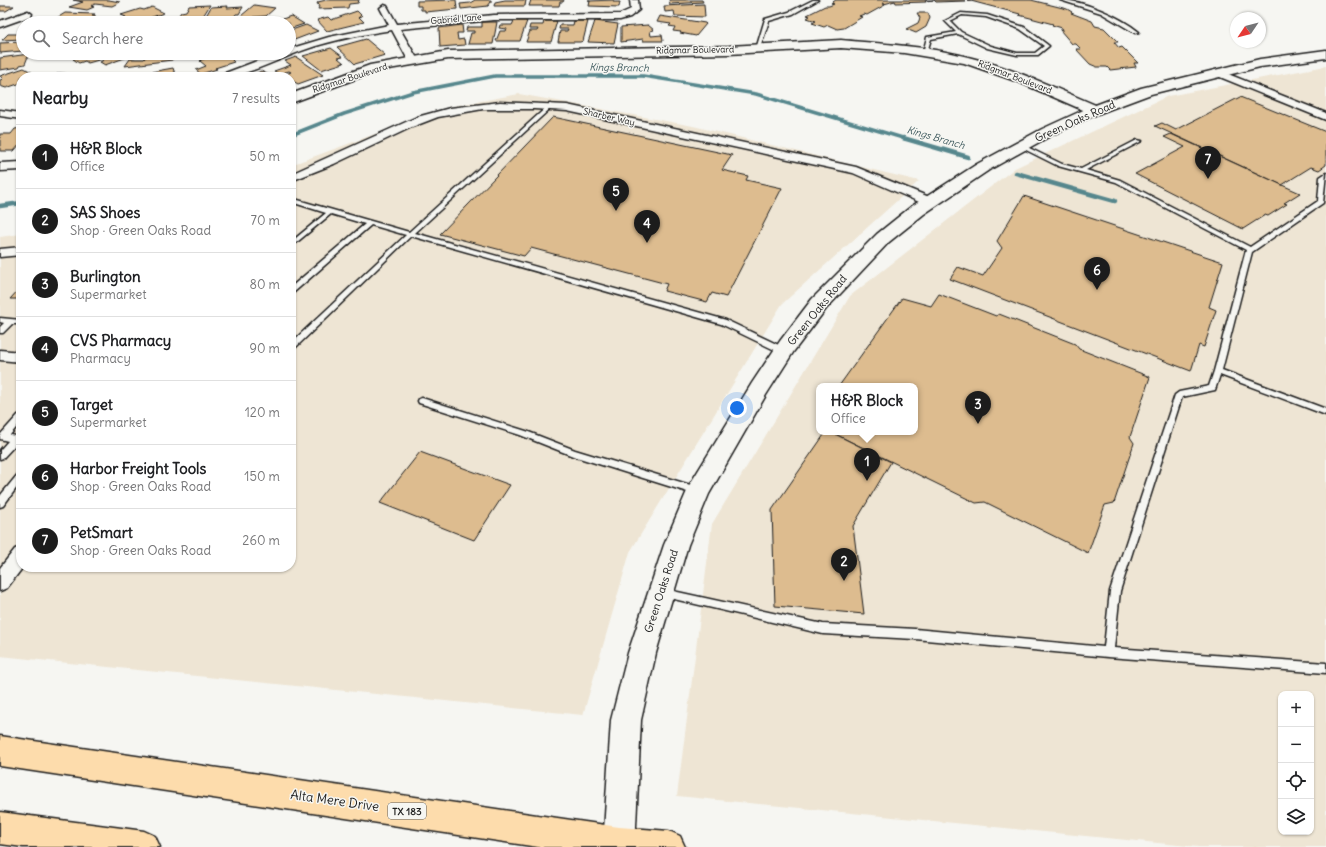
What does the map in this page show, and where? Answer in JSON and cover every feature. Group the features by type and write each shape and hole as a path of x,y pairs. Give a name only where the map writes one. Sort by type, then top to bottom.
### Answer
{"main road":[{"name":"Green Oaks Road","path":"619,845 626,720 642,652 676,544 698,491 759,389 784,351 819,304 857,262 883,238 930,202 983,167 1047,132 1095,110 1146,91 1260,63 1326,54"},
{"name":"Alta Mere Drive","path":"0,751 619,845 669,847"},
{"path":"0,828 144,847"}],"street":[{"name":"Gabriel Lane","path":"296,51 355,34 395,27 473,18 620,17 635,10 634,0"},
{"path":"384,8 413,60"},
{"path":"21,16 28,14"},
{"path":"0,24 16,17"},
{"name":"Ridgmar Boulevard","path":"296,97 374,68 413,60 468,53 758,48 841,44 876,45 925,52 984,65 1026,80 1095,110"},
{"name":"Gabriel Lane","path":"236,72 266,60"},
{"path":"1218,73 1326,117"},
{"name":"Sharber Way","path":"296,176 336,159 397,129 434,115 476,107 527,104 567,108 856,170 930,202"},
{"path":"0,113 16,115"},
{"path":"0,167 16,166"},
{"path":"0,253 16,251"},
{"path":"0,355 16,356"},
{"path":"2,577 16,561"}],"lane":[{"path":"758,48 767,20 791,13 816,0"},
{"path":"1062,0 1103,12 1137,32"},
{"path":"925,52 929,38 959,33 989,47 1017,54 1036,54 1047,46 1022,28 987,16 962,14 947,21 959,33"},
{"path":"296,342 410,234 550,106"},
{"path":"1081,171 1139,141"},
{"path":"1021,146 1060,165 1118,181 1252,250"},
{"path":"1108,652 1115,591 1179,395 1212,388 1218,371 1250,251 1321,202 1323,177 1326,175"},
{"path":"296,202 723,322 784,351"},
{"path":"296,241 330,212"},
{"path":"296,287 370,223"},
{"path":"0,320 16,322"},
{"path":"0,331 10,321"},
{"path":"1218,371 1326,412"},
{"path":"422,401 523,433 573,453 698,491"},
{"path":"1,439 16,422"},
{"path":"1,439 16,440"},
{"path":"0,456 16,442"},
{"path":"0,503 16,482"},
{"path":"661,593 823,629 915,634 1108,652 1326,668"}],"shaded area":[{"path":"1326,66 1326,847 1199,847 677,796 712,524 850,296 1015,168 1168,96"},
{"path":"519,94 693,126 919,181 782,304 630,552 583,715 0,656 0,237 16,235 16,572 296,572 296,163 448,107"}],"building":[{"path":"73,0 109,0 120,2 112,6 95,4 91,6 94,7 87,10 69,7 83,2"},
{"path":"326,0 359,0 358,3 349,4 348,8 318,9 320,5 317,4 318,2"},
{"path":"456,0 457,9 425,12 425,10 421,10 421,6 417,6 417,1"},
{"path":"475,0 491,0 491,2 488,6 461,9 460,4 470,3"},
{"path":"505,0 526,0 525,6 494,6 495,2"},
{"path":"531,0 564,0 563,2 560,2 559,6 529,6"},
{"path":"614,0 614,2 620,2 619,7 589,6 590,1 588,1"},
{"path":"669,0 702,0 703,2 670,4"},
{"path":"836,0 934,0 925,1 926,2 896,3 895,1 884,4 882,3 885,5 867,15 864,14 859,16 862,17 844,28 837,29 828,25 824,27 812,23 816,21 807,18 810,16 807,15 825,6 834,4 831,3"},
{"path":"934,0 964,0 965,1 936,2"},
{"path":"967,0 1031,0 1067,9 1072,12 1071,13 1092,21 1095,26 1104,28 1118,42 1114,42 1119,48 1122,47 1138,63 1134,63 1136,67 1110,70 1107,67 1097,67 1090,64 1076,49 1081,49 1076,44 1072,44 1060,30 1063,30 1062,28 1052,25 1053,24 1019,15 1020,14"},
{"path":"704,4 705,17 675,16 674,11 665,12 664,6"},
{"path":"210,5 203,16 178,16 181,12 186,11 189,6"},
{"path":"254,5 275,8 266,16 241,16"},
{"path":"0,6 14,6 6,11 0,11"},
{"path":"152,7 164,13 155,16 121,15 140,9 144,10"},
{"path":"211,7 243,7 239,14 236,14 235,16 206,16"},
{"path":"357,11 362,16 359,17 364,22 327,31 317,20 328,17 331,20"},
{"path":"65,13 95,14 92,16 60,16"},
{"path":"917,13 928,13 930,18 926,27 916,33 906,29 918,23 920,18"},
{"path":"660,16 706,24 696,36 673,31 675,27 669,26 671,24 657,22"},
{"path":"296,19 304,24 296,27"},
{"path":"514,21 527,21 520,41 496,41 500,31 506,31 507,29 499,28 500,25 512,25"},
{"path":"544,21 557,21 551,42 526,42 530,31 537,31 538,29 529,29 530,25 543,25"},
{"path":"574,21 588,21 583,41 558,42 560,31 567,31 568,29 559,29 560,25 573,25"},
{"path":"595,21 618,24 614,43 588,42"},
{"path":"482,22 497,22 493,44 468,44 471,33 474,33 474,31 466,31 467,27 482,27"},
{"path":"306,25 318,31 296,39 296,29"},
{"path":"462,25 463,33 457,33 458,40 464,39 465,45 440,47 439,28"},
{"path":"648,25 654,30 650,31 651,36 662,35 663,41 643,41 643,39 621,42 621,27"},
{"path":"8,34 16,34 16,39 2,40"},
{"path":"366,39 385,55 355,64 337,47"},
{"path":"16,42 16,52 0,53 0,43"},
{"path":"331,48 343,57 338,58 344,63 321,70 303,56"},
{"path":"16,56 16,60 27,60 25,64 20,65 19,67 0,70 0,58"},
{"path":"296,57 323,75 298,84 296,83 296,72 274,71 291,65 285,61 296,60"},
{"path":"74,60 98,60 88,63 85,61 79,63"},
{"path":"104,60 119,60 105,65 100,62"},
{"path":"129,60 172,60 125,66"},
{"path":"232,60 234,62 207,72 198,72 196,70 206,66 200,61"},
{"path":"24,68 32,72 16,72 16,85 6,88 0,86 0,80 3,79 0,76"},
{"path":"173,68 174,72 151,72"},
{"path":"1240,97 1326,132 1326,165 1319,170 1311,167 1282,185 1155,126 1162,123 1176,130"},
{"path":"553,117 732,155 722,170 748,176 746,180 782,188 726,297 712,293 707,302 664,291 667,284 531,248 524,256 440,234"},
{"path":"15,129 16,149 14,151 0,151 0,134 11,134"},
{"path":"1171,134 1300,193 1284,203 1287,204 1268,216 1265,215 1243,229 1135,174 1185,147 1164,137"},
{"path":"1024,196 1223,262 1209,307 1216,310 1204,347 1199,345 1191,371 950,279 958,267 983,276 1002,248 997,241"},
{"path":"16,292 16,299 10,299"},
{"path":"939,294 996,316 999,314 1075,344 1079,349 1150,377 1130,437 1134,443 1114,503 1105,505 1088,553 985,502 976,503 837,435 918,435 918,383 841,383 902,298 931,306"},
{"path":"824,435 837,435 891,462 853,526 864,614 775,606 772,510"},
{"path":"420,452 510,485 474,540 380,503"}],"waterway":[{"name":"Kings Branch","path":"296,133 344,114 413,92 495,76 643,76 756,94 906,139"},
{"name":"Kings Branch","path":"903,138 968,157"},
{"name":"Kings Branch","path":"1016,173 1115,201"},
{"name":"Kings Branch","path":"0,206 16,204"}],"place":[{"name":"PetSmart","path":"1208,179"},
{"name":"Target","path":"616,211"},
{"name":"CVS Pharmacy","path":"647,243"},
{"name":"Harbor Freight Tools","path":"1097,290"},
{"name":"Burlington","path":"978,424"},
{"name":"H&R Block","path":"867,481"},
{"name":"SAS Shoes","path":"844,581"}]}
